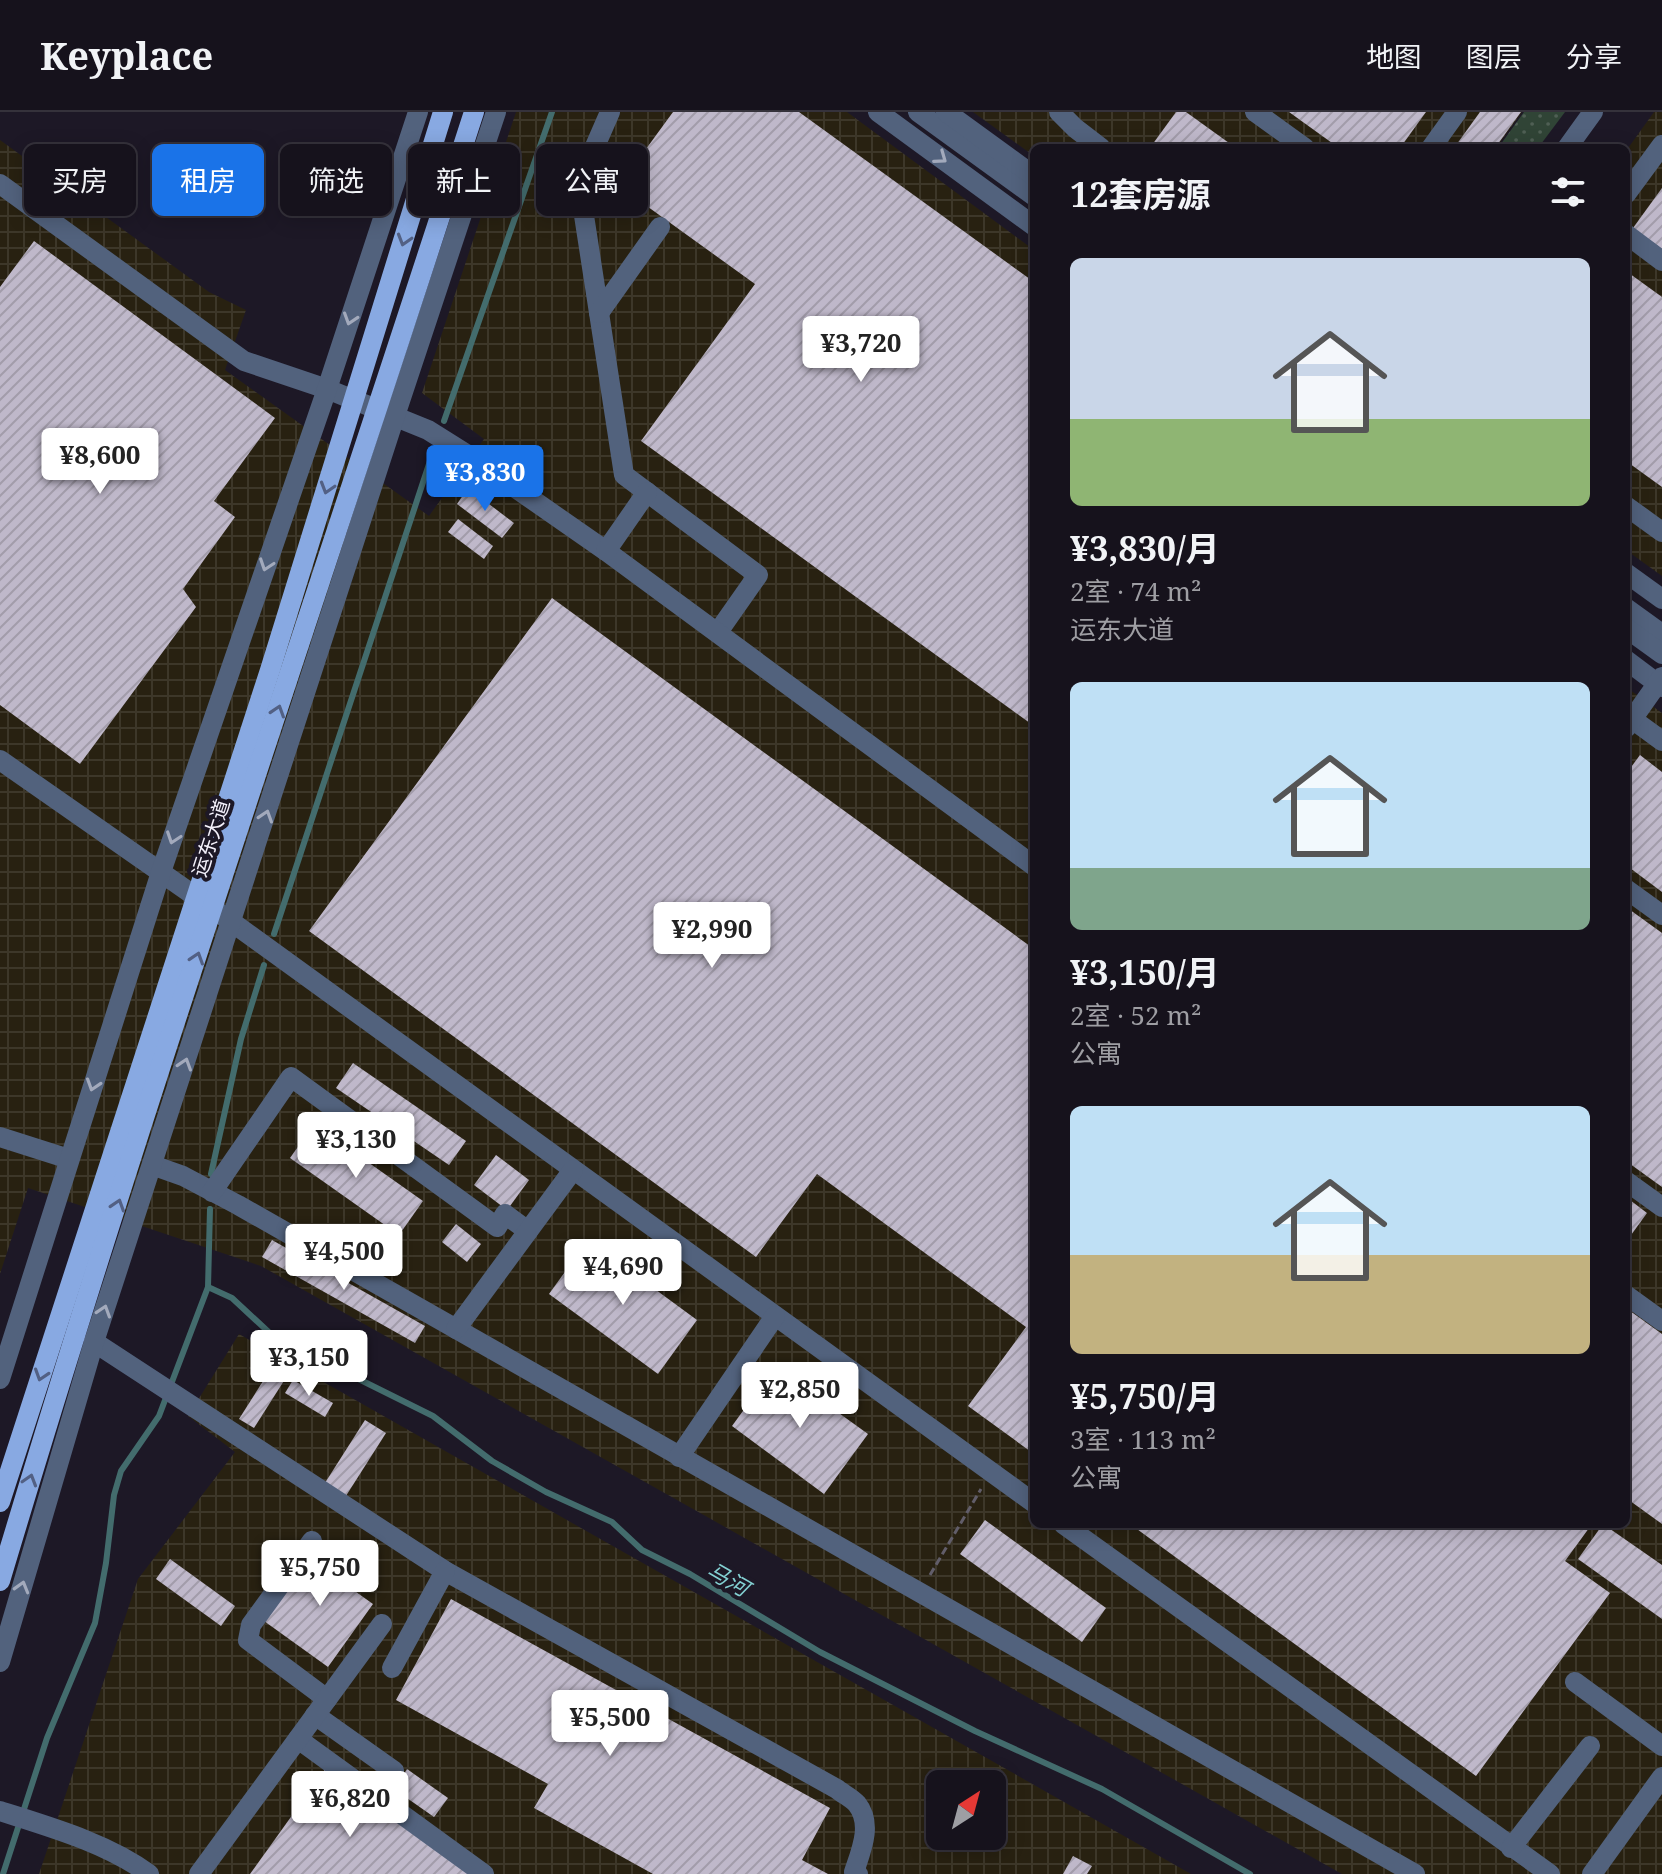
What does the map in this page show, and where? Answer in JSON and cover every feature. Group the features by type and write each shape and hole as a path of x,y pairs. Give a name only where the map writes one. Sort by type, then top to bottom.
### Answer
{"main road":[{"name":"运东大道","path":"0,1581 443,112"},
{"name":"运东大道","path":"0,1502 205,903 386,412 474,112"}],"street":[{"path":"0,1379 161,872 327,389 418,112"},
{"path":"0,1662 94,1342 232,922 386,412 496,112"},
{"path":"610,112 579,183 624,475 758,575 718,632"},
{"path":"878,112 1030,223"},
{"path":"918,112 1030,193"},
{"path":"946,112 1030,173"},
{"path":"1059,112 1096,144"},
{"path":"1255,112 1299,144"},
{"path":"1434,144 1457,112"},
{"path":"1570,144 1593,112"},
{"path":"1630,189 1662,145"},
{"path":"2,189 244,361 355,399 428,430 606,551 1030,860"},
{"path":"599,313 660,227"},
{"path":"1630,237 1662,261"},
{"path":"606,551 647,492"},
{"path":"1630,509 1662,532"},
{"path":"1630,576 1662,599"},
{"path":"1630,611 1662,634"},
{"path":"1630,631 1662,654"},
{"path":"1630,663 1661,683 1630,723"},
{"path":"1630,725 1662,741"},
{"path":"0,760 232,922 1030,1500"},
{"path":"1630,892 1662,915"},
{"path":"212,1192 291,1077 497,1227 505,1214 528,1231"},
{"path":"0,1137 69,1159"},
{"path":"152,1165 212,1192 1415,1874"},
{"path":"456,1329 573,1170"},
{"path":"1630,1184 1662,1207"},
{"path":"1630,1298 1662,1321"},
{"path":"679,1457 775,1316"},
{"path":"94,1342 445,1571 837,1789 858,1805 865,1821 864,1840 854,1872 858,1874"},
{"path":"1069,1528 1550,1874"},
{"path":"312,1541 251,1625 248,1640 394,1771"},
{"path":"392,1668 445,1571"},
{"path":"199,1874 382,1624"},
{"path":"1575,1682 1662,1746"},
{"path":"298,1739 484,1874"},
{"path":"1511,1848 1590,1746"},
{"path":"1592,1874 1662,1777"},
{"path":"14,1815 108,1851 133,1862 149,1874"}],"path":[{"path":"919,1593 991,1472"}],"shaded area":[{"path":"516,112 847,112 1030,247 1030,1528 1630,1528 1630,690 1662,713 1662,1874 1342,1874 261,1266 28,1188 0,1274 0,140 24,157 24,216 104,216 209,292 246,310 225,370 429,516 484,439 422,393 481,216 520,216 520,144 505,144"},
{"path":"973,112 1522,112 1499,144 1030,144 1030,153"},
{"path":"1654,112 1662,112 1662,576 1630,553 1630,145"},
{"path":"239,1334 1191,1874 39,1874 138,1579 235,1452 188,1416"}],"green space":[{"path":"1524,112 1565,112 1541,144 1501,144"}],"building":[{"path":"673,112 799,112 1030,279 1030,723 641,441 755,284 648,207 648,146"},
{"path":"1176,112 1186,112 1230,144 1153,144"},
{"path":"1289,112 1426,112 1403,144 1333,144"},
{"path":"1480,112 1521,112 1498,144 1457,144"},
{"path":"1662,188 1662,249 1633,228"},
{"path":"34,241 275,418 214,501 235,517 183,589 196,607 80,764 0,705 0,287"},
{"path":"1630,274 1662,297 1662,487 1630,464"},
{"path":"468,488 514,523 502,538 457,504"},
{"path":"458,519 493,546 484,559 448,532"},
{"path":"552,598 1030,946 1030,1451 968,1406 1026,1327 817,1174 756,1257 309,931"},
{"path":"1640,755 1662,772 1662,892 1630,868 1630,769"},
{"path":"1630,910 1662,933 1662,1187 1630,1164"},
{"path":"353,1063 466,1141 449,1165 336,1088"},
{"path":"314,1124 423,1201 399,1235 290,1158"},
{"path":"496,1155 529,1180 507,1210 474,1185"},
{"path":"1630,1200 1647,1213 1630,1236"},
{"path":"456,1224 481,1244 467,1262 442,1242"},
{"path":"272,1240 425,1326 415,1343 262,1257"},
{"path":"588,1240 697,1320 658,1374 549,1294"},
{"path":"1630,1311 1662,1334 1662,1524 1630,1501"},
{"path":"272,1367 287,1376 254,1428 239,1419"},
{"path":"775,1367 868,1434 824,1494 732,1426"},
{"path":"293,1380 333,1403 325,1417 285,1393"},
{"path":"365,1420 386,1433 344,1499 323,1486"},
{"path":"985,1520 1106,1608 1082,1642 960,1554"},
{"path":"1135,1528 1589,1528 1565,1561 1610,1593 1476,1776"},
{"path":"1600,1528 1609,1528 1662,1565 1662,1619 1578,1559"},
{"path":"319,1545 354,1571 345,1584 373,1604 328,1667 264,1621"},
{"path":"170,1559 235,1606 221,1626 156,1579"},
{"path":"451,1599 830,1808 802,1860 828,1874 653,1874 534,1808 548,1784 396,1700"},
{"path":"326,1768 473,1874 250,1874"},
{"path":"407,1769 448,1798 434,1817 394,1789"},
{"path":"1073,1856 1092,1866 1087,1874 1063,1874"}],"waterway":[{"path":"444,421 552,112"},
{"path":"274,934 433,452"},
{"path":"211,1174 241,1039 264,965"},
{"path":"3,1874 47,1738 95,1623 114,1495 121,1471 159,1416 208,1287 210,1209"},
{"name":"马河","path":"208,1287 232,1298 274,1337 433,1416 492,1461 546,1492 612,1522 642,1550 690,1574 820,1652 975,1731 1102,1789 1250,1874"}]}
